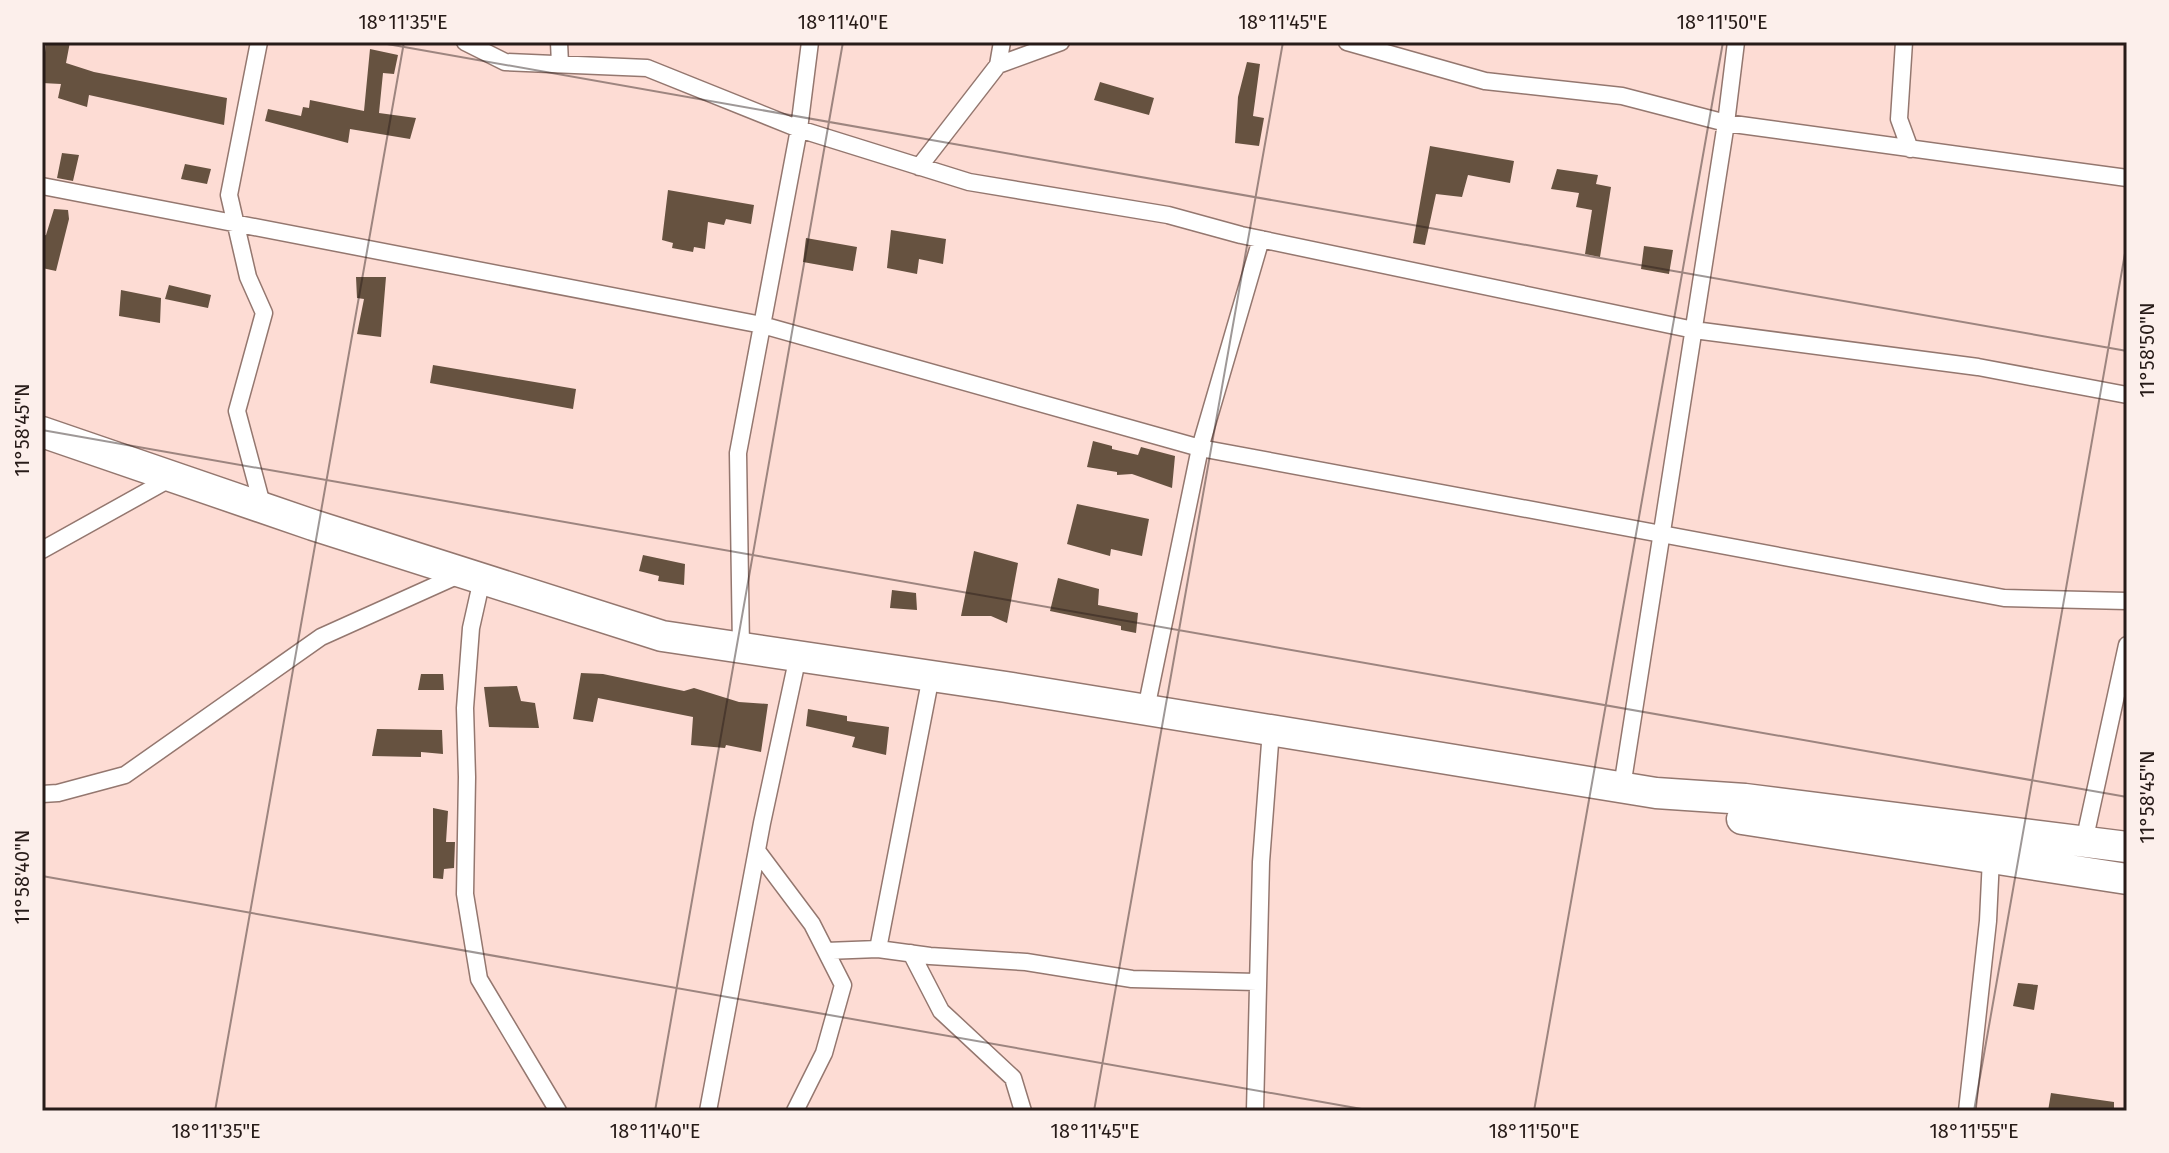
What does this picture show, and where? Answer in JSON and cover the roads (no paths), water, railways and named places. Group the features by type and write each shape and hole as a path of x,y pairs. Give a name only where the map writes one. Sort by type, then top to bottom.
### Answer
{"highway":[{"path":"42,432 263,508 662,636 1146,709 1656,793 1745,799 2127,847"},
{"path":"1656,793 1741,819 2127,879"}],"street":[{"path":"259,42 229,195 248,277 264,313 237,411 263,508"},
{"path":"465,42 505,62 647,68 799,129 969,182 1168,215 1261,239 1694,330 1978,367 2127,395"},
{"path":"559,42 560,64"},
{"path":"741,648 738,453 799,129 810,42"},
{"path":"919,167 998,65 1002,42"},
{"path":"998,65 1061,42"},
{"path":"1347,42 1485,81 1622,96 1726,123 2127,178"},
{"path":"1622,787 1736,42"},
{"path":"1904,42 1899,119 1910,149"},
{"path":"42,186 762,325 1200,448 2004,598 2127,601"},
{"path":"1146,709 1200,448 1261,239"},
{"path":"42,550 173,477"},
{"path":"42,794 58,793 125,775 321,637 473,576 465,708 465,894 479,979 558,1111"},
{"path":"2084,842 2127,645"},
{"path":"708,1111 798,656"},
{"path":"878,949 931,676"},
{"path":"1256,1110 1261,862 1271,730"},
{"path":"758,852 812,924 843,985 824,1053 795,1111"},
{"path":"1967,1111 1988,921 1991,858"},
{"path":"826,951 878,949 1026,962 1132,979 1257,982"},
{"path":"911,953 941,1011 1013,1078 1023,1111"}]}
